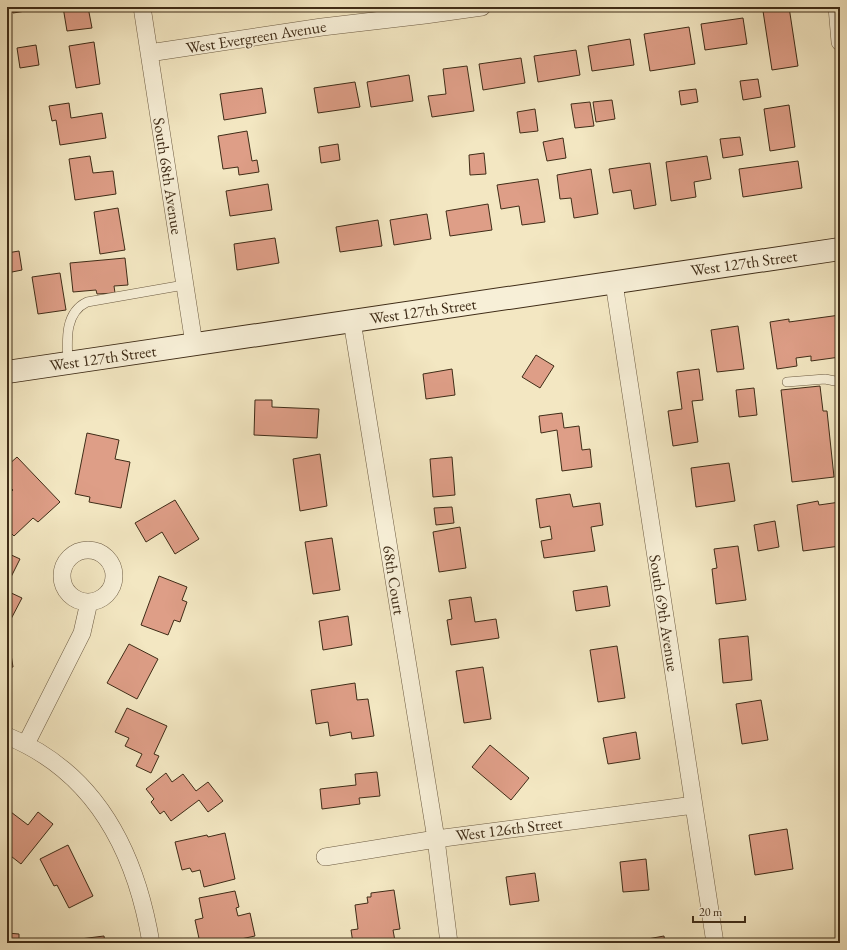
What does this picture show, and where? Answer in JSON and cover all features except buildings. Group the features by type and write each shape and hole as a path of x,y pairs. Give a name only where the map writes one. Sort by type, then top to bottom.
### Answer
{"main road":[{"name":"West 127th Street","path":"7,372 840,249"}],"street":[{"name":"South 68th Avenue","path":"142,7 194,344"},
{"name":"West Evergreen Avenue","path":"149,53 322,27 482,7"},
{"path":"837,7 840,42"},
{"name":"South 69th Avenue","path":"614,283 715,943"},
{"name":"68th Court","path":"352,321 436,839 449,943"},
{"path":"26,744 82,633 88,602"},
{"path":"7,736 26,744 75,781 93,799 128,856 141,895 151,943"},
{"name":"West 126th Street","path":"325,857 436,839 694,805"}],"lane":[{"path":"68,363 66,334 72,316 80,305 87,302 184,285"},
{"path":"787,382 825,379 840,382"}]}
